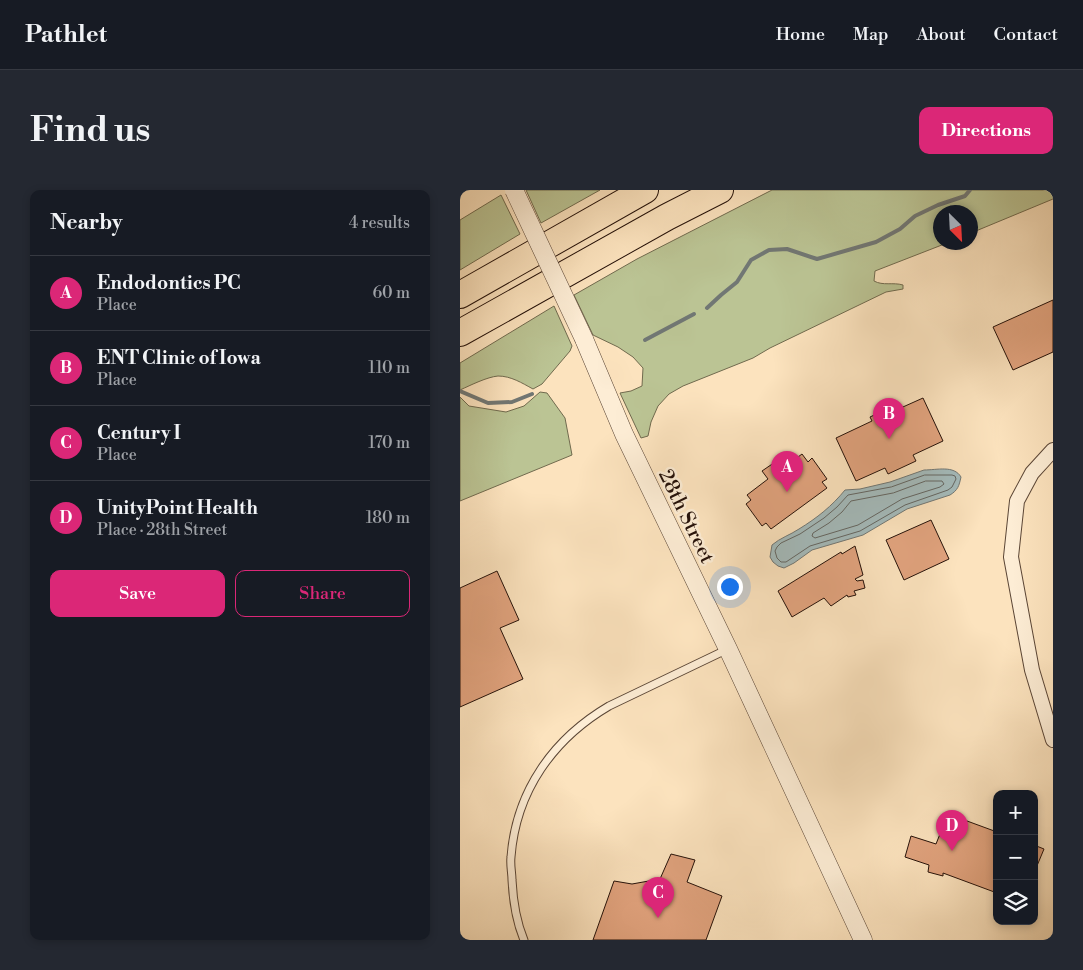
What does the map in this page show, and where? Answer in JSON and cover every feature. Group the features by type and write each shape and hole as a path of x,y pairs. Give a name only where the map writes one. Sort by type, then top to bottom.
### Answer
{"highway":[{"path":"460,294 645,190"},
{"path":"460,333 614,246 720,190"},
{"path":"460,282 574,230"},
{"path":"460,351 510,320 614,246"}],"street":[{"name":"28th Street","path":"514,190 584,339 624,434 728,648 863,940"},
{"path":"1053,450 1032,474 1017,501 1010,557 1032,670 1053,740"}],"lane":[{"path":"524,940 512,896 511,858 517,820 523,802 531,784 552,752 591,716 728,648"}],"green space":[{"path":"526,190 600,190 541,223"},
{"path":"772,190 1053,190 1053,199 978,230 978,205 933,205 933,248 875,271 874,281 903,285 903,289 886,292 753,358 683,386 669,394 658,406 651,422 648,436 641,438 620,393 642,386 643,368 633,357 618,347 593,335 574,295 637,259"},
{"path":"501,195 520,234 460,270 460,220"},
{"path":"554,306 572,346 570,351 542,384 533,389 521,382 498,376 460,390 460,363"},
{"path":"540,392 547,393 565,418 572,455 460,501 460,397 469,406 506,412 524,406"}],"water":[{"path":"945,469 958,473 961,477 958,488 950,495 907,509 863,535 812,550 784,568 778,566 770,557 772,545 818,516 845,490 860,489 890,482 924,470"}],"building":[{"path":"1053,300 1053,352 1013,370 993,327"},
{"path":"923,398 943,441 913,455 916,461 888,474 885,468 856,481 836,438 872,421 870,417 883,411 885,415"},
{"path":"802,454 808,462 812,458 827,479 822,482 827,488 771,529 766,523 762,526 746,504 751,500 747,495 768,479 762,471 781,458 786,466"},
{"path":"931,520 949,559 904,580 886,540"},
{"path":"855,546 863,575 855,579 857,581 863,580 865,588 854,591 856,595 848,597 847,595 831,606 824,598 792,617 778,591 841,552 842,554"},
{"path":"497,571 519,620 500,628 523,679 460,707 460,588"},
{"path":"948,814 993,831 993,892 943,873 943,876 928,872 929,865 905,857 911,836 936,844"},
{"path":"1038,847 1044,849 1038,863"},
{"path":"671,854 695,860 687,882 722,896 706,940 593,940 614,881 632,884 660,879"}],"waterway":[{"path":"707,308 737,282 751,260 769,250 787,249 817,259 876,242 900,229 915,216 938,205 965,196 970,190"},
{"path":"645,340 694,314"},
{"path":"460,391 488,403 512,402 532,394"}],"place":[{"name":"ENT Clinic of Iowa","path":"889,439"},
{"name":"Endodontics PC","path":"787,492"},
{"name":"UnityPoint Health","path":"952,851"},
{"name":"Century I","path":"658,918"}]}
